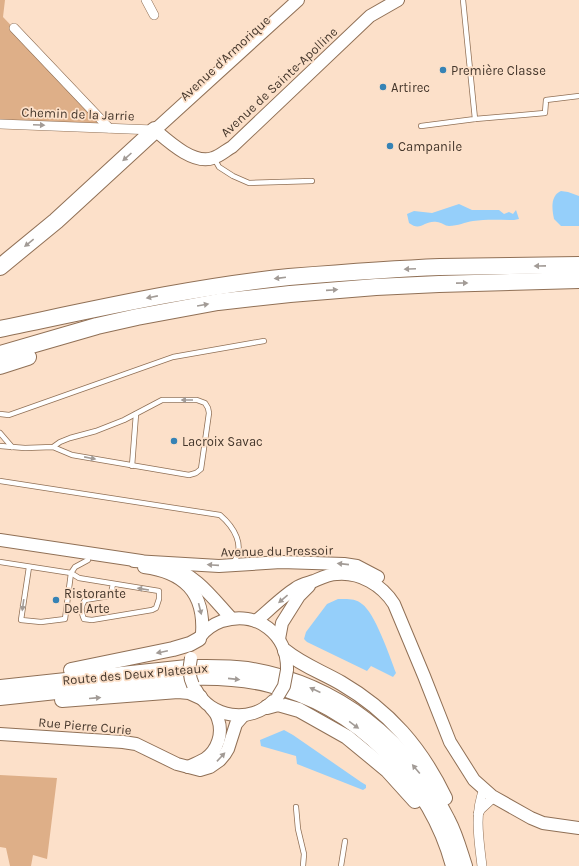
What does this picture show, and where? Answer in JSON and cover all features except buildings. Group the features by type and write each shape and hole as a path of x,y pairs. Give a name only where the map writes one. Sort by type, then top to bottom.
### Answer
{"highway":[{"path":"0,267 158,133"},
{"path":"0,329 74,313 217,286 288,278 440,267 579,265"},
{"path":"0,354 98,326 218,302 290,294 439,284 579,280"},
{"path":"0,336 74,313"},
{"path":"0,366 85,338 126,327 137,317"}],"main road":[{"path":"0,682 87,668 173,649 190,644 200,637"},
{"path":"282,645 302,664 340,682 363,698 385,715 404,734 420,754 436,779 454,816 470,866"},
{"name":"Route des Deux Plateaux","path":"0,687 187,667 216,666 247,669 304,684 329,696 354,711 377,728 419,772 437,799 449,822 465,866"},
{"name":"Route des Deux Plateaux","path":"0,698 188,678 218,677 271,685 292,692 322,705 348,720 372,738 391,756 412,782 424,800 438,827 453,866"},
{"path":"0,706 178,691 189,692 200,697"},
{"path":"267,707 278,704 299,710 346,737 387,770 405,788 415,801 431,829 446,866"}],"street":[{"path":"146,0 154,15"},
{"name":"Avenue d'Armorique","path":"158,133 298,0"},
{"name":"Avenue d'Armorique","path":"158,133 308,0"},
{"name":"Avenue de Sainte-Apolline","path":"214,158 232,147 370,16 398,0"},
{"path":"14,28 109,128"},
{"name":"Chemin de la Jarrie","path":"0,124 109,128 158,133"},
{"path":"158,133 181,150 198,159 206,160 214,158"},
{"path":"0,540 167,565 186,573 199,583 231,618"},
{"path":"0,546 151,568 170,573 181,579 196,596 200,605 203,621 200,637"},
{"name":"Avenue du Pressoir","path":"134,560 219,566 282,562 313,562 357,566 384,581 397,595 405,611 422,656 424,676"},
{"name":"Avenue du Pressoir","path":"256,621 297,587 313,582 324,576 352,574 366,578 383,590 398,612 450,742 474,780 494,797 543,823 579,828"},
{"path":"210,707 226,714 243,716 258,712 267,707 278,696 284,686 287,670 287,661 282,645 282,623 299,596 313,582"},
{"path":"187,767 204,760 212,753 216,747 220,733 218,717 200,697 191,681 189,664 193,648 200,637 215,624 231,618 248,619 256,621 270,629 282,645"},
{"name":"Rue Pierre Curie","path":"0,734 136,744 177,764 200,770 210,767 220,760 228,749 236,724 243,716"},
{"path":"482,866 478,831 478,814 480,798 484,789"},
{"path":"478,814 481,809 494,797"}],"lane":[{"path":"463,0 475,119"},
{"path":"421,126 475,119 545,113 546,100 579,96"},
{"path":"214,158 219,167 249,183 265,184 312,181"},
{"path":"0,414 9,415 173,357 264,341"},
{"path":"0,446 25,448 53,446 60,442 96,431 136,414 162,400 198,400 205,404 208,408 209,413 201,469 189,476 72,455 53,446"},
{"path":"132,466 136,414"},
{"path":"0,433 12,447"},
{"path":"0,481 220,515 230,523 238,541 239,550 232,565"},
{"path":"29,567 21,620 41,622 66,619 71,574 75,567 88,560"},
{"path":"0,562 71,574 79,578 159,591 159,599 156,608 152,610 92,620 84,619 81,606 85,600 109,596 111,594 113,584"},
{"path":"296,807 298,829 304,854 303,866"},
{"path":"341,866 345,841"}],"shaded area":[{"path":"0,0 5,0 3,17 109,128 0,124"},
{"path":"0,775 57,778 47,859 33,855 31,866 10,866 6,848 0,847"}],"water":[{"path":"561,191 579,196 579,226 561,226 554,219 552,207 553,199 557,193"},
{"path":"459,204 472,210 499,210 504,214 509,212 513,214 516,210 519,219 478,220 449,226 437,222 420,226 409,223 407,214 414,211 432,213"},
{"path":"338,599 351,599 357,601 367,609 372,616 382,636 396,673 393,677 371,666 367,671 307,642 304,639 306,632 327,604"},
{"path":"284,730 366,785 366,788 363,790 297,764 296,756 261,746 260,740"}],"place":[{"name":"Première Classe","path":"443,70"},
{"name":"Artirec","path":"383,87"},
{"name":"Campanile","path":"390,146"},
{"name":"Lacroix Savac","path":"174,441"},
{"name":"Ristorante Del Arte","path":"56,600"}]}
